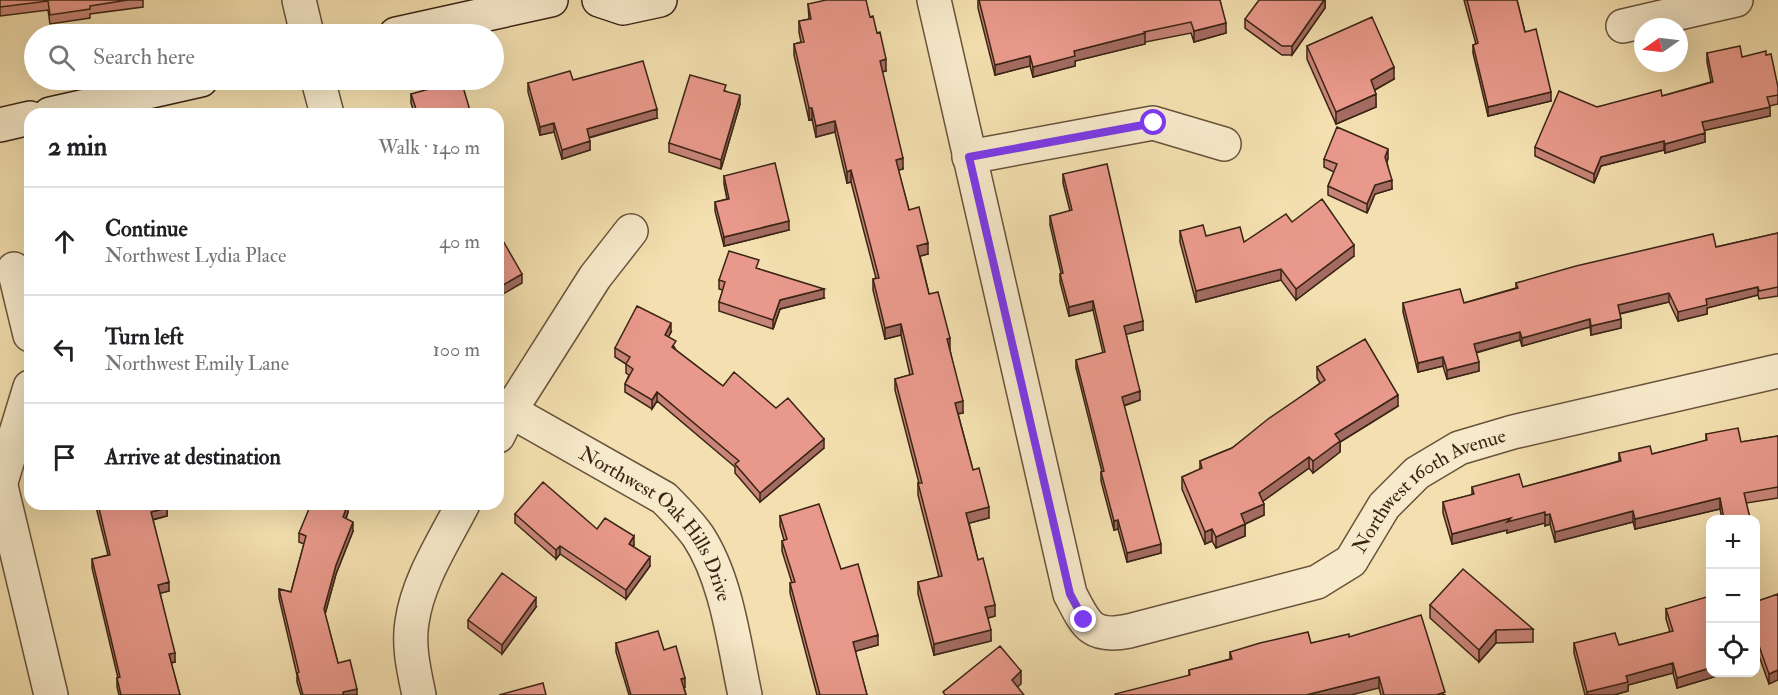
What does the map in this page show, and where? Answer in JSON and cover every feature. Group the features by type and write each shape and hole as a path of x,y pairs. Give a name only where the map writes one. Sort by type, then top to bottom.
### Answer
{"street":[{"path":"299,0 305,24"},
{"path":"442,24 551,0"},
{"path":"599,0 623,8 660,0"},
{"path":"934,0 969,157 1154,123 1224,144"},
{"path":"1623,26 1736,0"},
{"path":"77,108 157,90"},
{"path":"321,90 325,108"},
{"path":"0,125 24,119"},
{"name":"Northwest 160th Avenue","path":"969,157 1070,594 1084,620 1095,631 1113,634 1129,631 1317,582 1351,561 1384,506 1417,473 1459,448 1513,432 1778,371"},
{"path":"504,414 595,277 631,231"},
{"path":"14,269 24,310"},
{"path":"24,407 1,482 51,695"},
{"name":"Northwest Oak Hills Drive","path":"504,418 664,498 680,515 698,537 714,568 723,594 745,695"},
{"path":"419,695 412,663 411,623 420,589 460,510"}],"building":[{"path":"0,0 128,0 50,15 48,1 0,7"},
{"path":"826,0 866,0 877,33 880,32 886,59 880,61 903,158 896,160 909,210 919,207 928,243 917,246 929,294 938,292 963,401 955,403 973,470 979,468 989,507 966,513 978,560 983,558 995,605 985,607 991,630 934,644 918,582 942,576 918,483 922,483 895,379 913,374 901,324 885,328 873,279 879,278 851,170 847,172 835,121 816,126 812,108 809,108 794,44 804,42 799,21 811,19 808,4"},
{"path":"979,0 1220,0 1226,23 1194,31 1191,22 1144,32 1074,51 1075,56 1033,67 1030,56 995,65"},
{"path":"1259,0 1324,0 1292,46 1282,46 1245,19"},
{"path":"1467,0 1517,0 1525,32 1536,29 1551,92 1488,107 1473,45 1478,43"},
{"path":"1372,17 1394,67 1371,80 1376,94 1336,112 1307,46"},
{"path":"1740,46 1742,57 1766,51 1766,55 1771,54 1778,95 1767,97 1770,107 1702,122 1705,133 1601,157 1594,174 1535,147 1559,91 1597,107 1661,90 1662,96 1713,82 1707,53"},
{"path":"643,61 657,109 587,129 590,141 562,150 554,123 540,127 528,83 570,71 573,80"},
{"path":"690,75 726,85 724,91 740,95 721,160 669,143"},
{"path":"425,90 464,90 469,108 416,108 411,94"},
{"path":"1337,127 1388,149 1385,157 1392,180 1375,185 1367,204 1328,186 1337,164 1324,159"},
{"path":"775,163 789,221 724,237 715,202 729,199 724,176"},
{"path":"1107,164 1143,321 1124,326 1140,391 1122,397 1161,544 1127,553 1118,520 1114,521 1101,472 1104,471 1076,360 1105,352 1093,301 1069,307 1060,274 1063,273 1050,216 1072,210 1063,174"},
{"path":"1322,199 1354,245 1296,289 1281,269 1196,291 1180,231 1203,225 1206,236 1240,227 1244,242 1286,214 1292,222"},
{"path":"1778,233 1778,287 1759,291 1758,287 1706,299 1707,305 1678,312 1669,293 1618,305 1621,319 1591,326 1590,319 1522,338 1520,332 1474,344 1479,362 1447,370 1443,357 1418,363 1403,303 1460,289 1464,303 1518,288 1516,283 1576,266 1713,234 1716,247"},
{"path":"504,242 522,274 504,284"},
{"path":"729,251 759,260 756,268 824,289 780,300 773,320 719,302 725,282 719,280"},
{"path":"637,306 671,323 665,335 676,341 672,347 723,386 734,372 776,408 788,398 824,439 760,493 735,464 739,461 657,392 652,400 625,384 633,369 626,364 630,357 615,348"},
{"path":"1365,339 1398,395 1335,434 1340,441 1313,461 1309,457 1259,493 1264,504 1241,514 1245,524 1216,537 1212,529 1205,532 1182,477 1202,468 1200,461 1232,448 1268,419 1325,380 1317,367"},
{"path":"1738,428 1741,442 1778,436 1778,487 1744,493 1749,515 1723,515 1720,498 1635,519 1633,511 1555,532 1550,514 1545,515 1545,512 1507,522 1511,518 1452,534 1443,502 1474,494 1472,487 1519,474 1523,487 1621,461 1619,453 1650,446 1652,454 1707,440 1706,434"},
{"path":"543,482 597,529 605,518 634,536 629,544 650,557 626,590 560,546 556,550 515,514"},
{"path":"819,504 841,569 858,564 878,635 853,642 867,695 820,695 790,583 795,582 782,541 787,539 780,516"},
{"path":"99,510 159,510 151,512 169,582 158,585 175,653 169,654 180,695 121,695 117,678 120,677 92,559 110,555"},
{"path":"309,510 346,510 343,517 353,522 336,565 324,609 338,663 350,660 357,689 343,692 343,695 303,695 297,673 299,672 279,589 291,592 306,536 299,533"},
{"path":"1463,569 1533,629 1496,630 1479,650 1430,605"},
{"path":"502,573 536,598 502,645 468,620"},
{"path":"1778,594 1778,670 1769,674 1760,649 1760,600"},
{"path":"1706,597 1706,669 1677,678 1673,663 1626,676 1628,682 1587,692 1574,643 1615,633 1619,645 1673,631 1666,609"},
{"path":"1421,615 1445,692 1436,695 1384,695 1379,677 1306,695 1115,695 1190,675 1189,670 1232,659 1230,652 1260,643 1308,632 1311,643 1349,634 1349,637"},
{"path":"658,631 664,650 676,646 685,678 681,679 686,695 631,695 616,643"},
{"path":"1000,646 1021,671 1012,680 1024,695 945,695 943,692"},
{"path":"543,683 546,695 499,695"}],"route":[{"path":"1084,620 1070,594 969,157 1154,123"}]}
